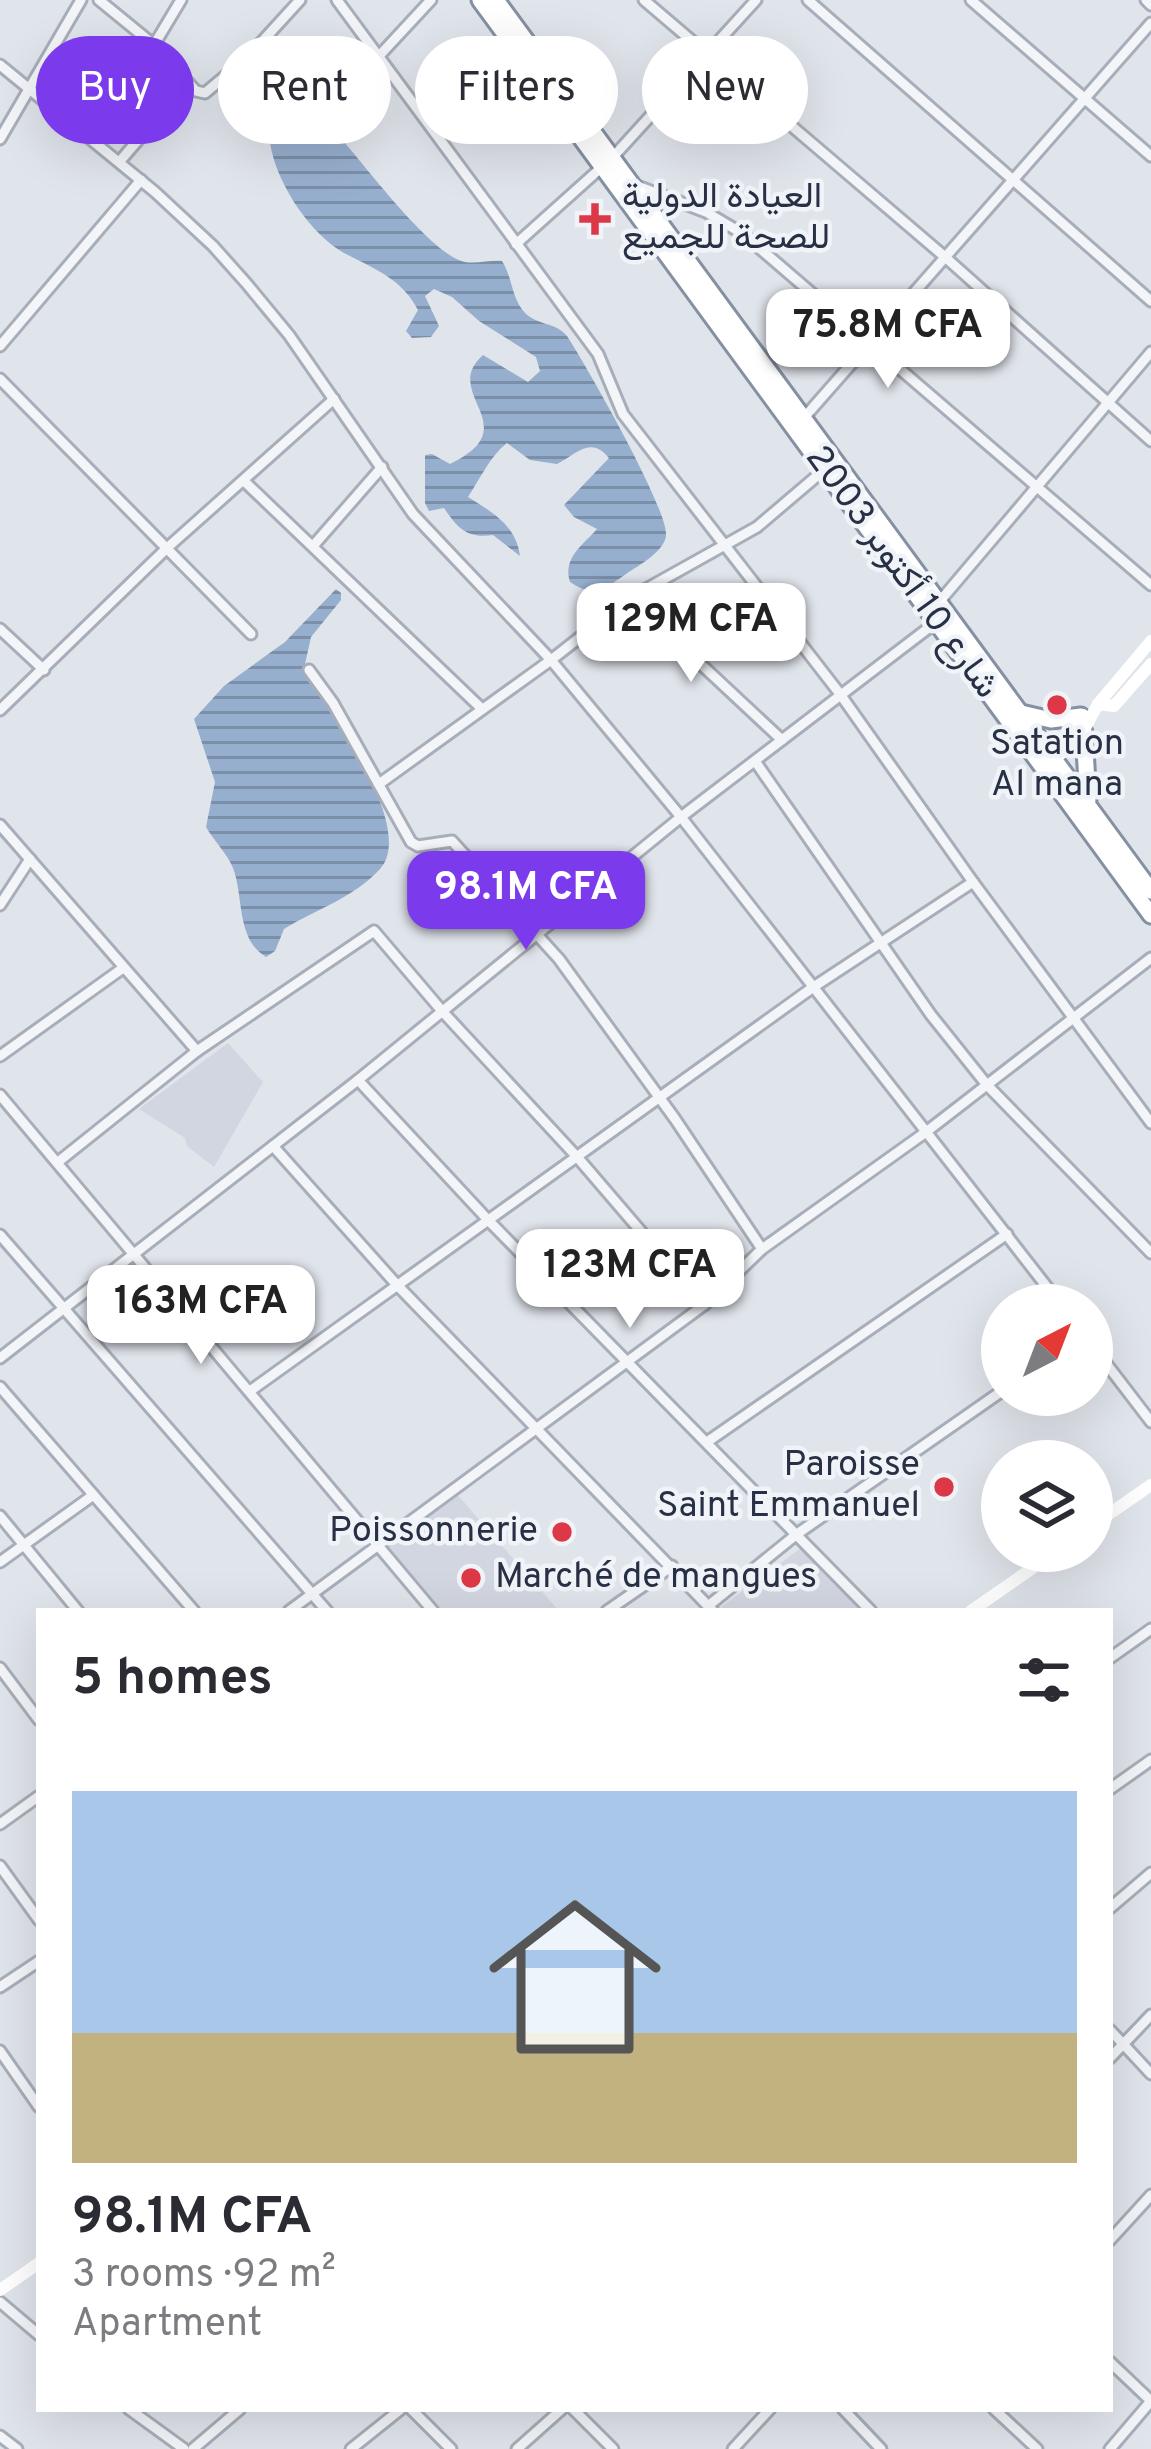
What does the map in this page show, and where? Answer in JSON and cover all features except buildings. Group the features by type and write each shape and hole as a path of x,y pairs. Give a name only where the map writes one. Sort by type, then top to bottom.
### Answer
{"highway":[{"name":"شارع 10 أكتوبر 2003","path":"480,0 607,162 942,612 1151,915"},
{"name":"شارع 10 أكتوبر 2003","path":"496,0 607,162 632,184 800,422 825,469 1021,713 1047,759 1088,803 1151,891"},
{"path":"1021,713 1083,724 1088,803"}],"street":[{"path":"0,140 81,0"},
{"path":"99,0 143,36"},
{"path":"159,36 181,0"},
{"path":"194,89 206,93 248,57 300,0"},
{"path":"337,0 365,36"},
{"path":"391,44 431,0"},
{"path":"644,0 684,36"},
{"path":"724,36 756,0"},
{"path":"808,0 1151,301"},
{"path":"971,0 1151,156"},
{"path":"800,422 1151,23"},
{"path":"0,65 120,161 213,246 289,335 413,514 551,660 681,817 1045,1284"},
{"path":"391,71 598,354 623,415 840,694 1151,1123"},
{"path":"516,244 642,125"},
{"path":"808,142 1151,441"},
{"path":"120,161 135,144"},
{"path":"0,346 141,180"},
{"path":"632,184 727,223 1151,585"},
{"path":"0,1358 358,1080 942,612 1035,487 1151,352"},
{"path":"0,379 250,634"},
{"path":"0,710 167,548 334,399"},
{"path":"314,546 382,467"},
{"path":"379,784 630,598 757,526 825,469"},
{"path":"244,481 482,709"},
{"path":"630,598 782,740"},
{"path":"0,629 44,670"},
{"path":"1047,759 1072,748 1083,724 1151,641"},
{"path":"1098,704 1114,706 1151,664"},
{"path":"309,670 333,703 411,842 418,846 452,841 538,932 660,1098 762,1249"},
{"path":"755,761 931,1016 987,1085 1151,1253"},
{"path":"0,825 197,1051"},
{"path":"0,904 30,859"},
{"path":"250,1390 812,988 973,882"},
{"path":"58,1162 197,1051 374,931 704,1305"},
{"path":"294,1608 704,1305 762,1249 926,1132 1151,958"},
{"path":"0,1056 123,968"},
{"path":"358,1080 489,1221 868,1608"},
{"path":"0,1095 430,1608"},
{"path":"273,1146 397,1285 711,1608 797,1534 981,1406"},
{"path":"707,1442 1007,1234"},
{"path":"0,1235 324,1608"},
{"path":"1113,1373 1151,1423"},
{"path":"0,1387 191,1608"},
{"path":"1113,1511 1151,1485"},
{"path":"0,1562 92,1496"},
{"path":"0,1516 76,1608"},
{"path":"611,1608 672,1566"},
{"path":"975,1608 1027,1572"},
{"path":"1113,1656 1151,1629"},
{"path":"0,1668 36,1716"},
{"path":"1113,1787 1151,1760"},
{"path":"0,1824 36,1798"},
{"path":"0,1866 36,1916"},
{"path":"1113,1905 1151,1873"},
{"path":"0,1987 36,1963"},
{"path":"1113,2055 1151,2015"},
{"path":"1113,2033 1151,2074"},
{"path":"0,2051 36,2103"},
{"path":"1113,2237 1151,2195"},
{"path":"0,2290 36,2265"},
{"path":"0,2302 36,2332"},
{"path":"1110,2449 1151,2401 1113,2365"},
{"path":"134,2412 189,2449 236,2412"},
{"path":"351,2449 397,2412"},
{"path":"414,2412 452,2449"},
{"path":"517,2449 559,2412"},
{"path":"575,2412 613,2449"},
{"path":"733,2449 767,2412"},
{"path":"846,2412 881,2449"},
{"path":"997,2412 1037,2449"},
{"path":"0,2436 16,2449"},
{"path":"1016,2449 1026,2439"}],"shaded area":[{"path":"228,1043 263,1082 214,1167 187,1146 185,1138 139,1109"},
{"name":"Marché de mangues","path":"455,1492 556,1608 437,1608 384,1546"},
{"path":"801,1548 858,1608 722,1608"}],"water":[{"path":"346,144 413,222 450,255 465,262 502,261 517,302 526,314 567,336 625,437 663,521 664,542 650,558 599,590 570,582 572,559 597,529 574,517 564,505 609,458 596,448 583,449 557,464 530,460 507,443 490,461 468,497 508,528 520,556 493,535 463,530 444,508 429,511 425,455 450,464 472,450 482,436 484,423 470,383 472,369 483,355 528,382 540,371 536,357 434,289 425,296 439,326 431,337 412,338 406,331 418,310 404,290 318,232 283,183 271,147"},
{"path":"336,589 341,600 311,637 305,664 378,796 388,850 370,879 284,929 275,951 266,957 250,940 233,868 206,827 215,782 194,719 224,686 285,642"}],"place":[{"name":"العيادة الدولية للصحة للجميع","path":"595,219"},
{"name":"Satation Al mana","path":"1057,705"},
{"name":"Paroisse Saint Emmanuel","path":"944,1487"},
{"name":"Poissonnerie","path":"562,1532"},
{"name":"Marché de mangues","path":"471,1578"}]}
